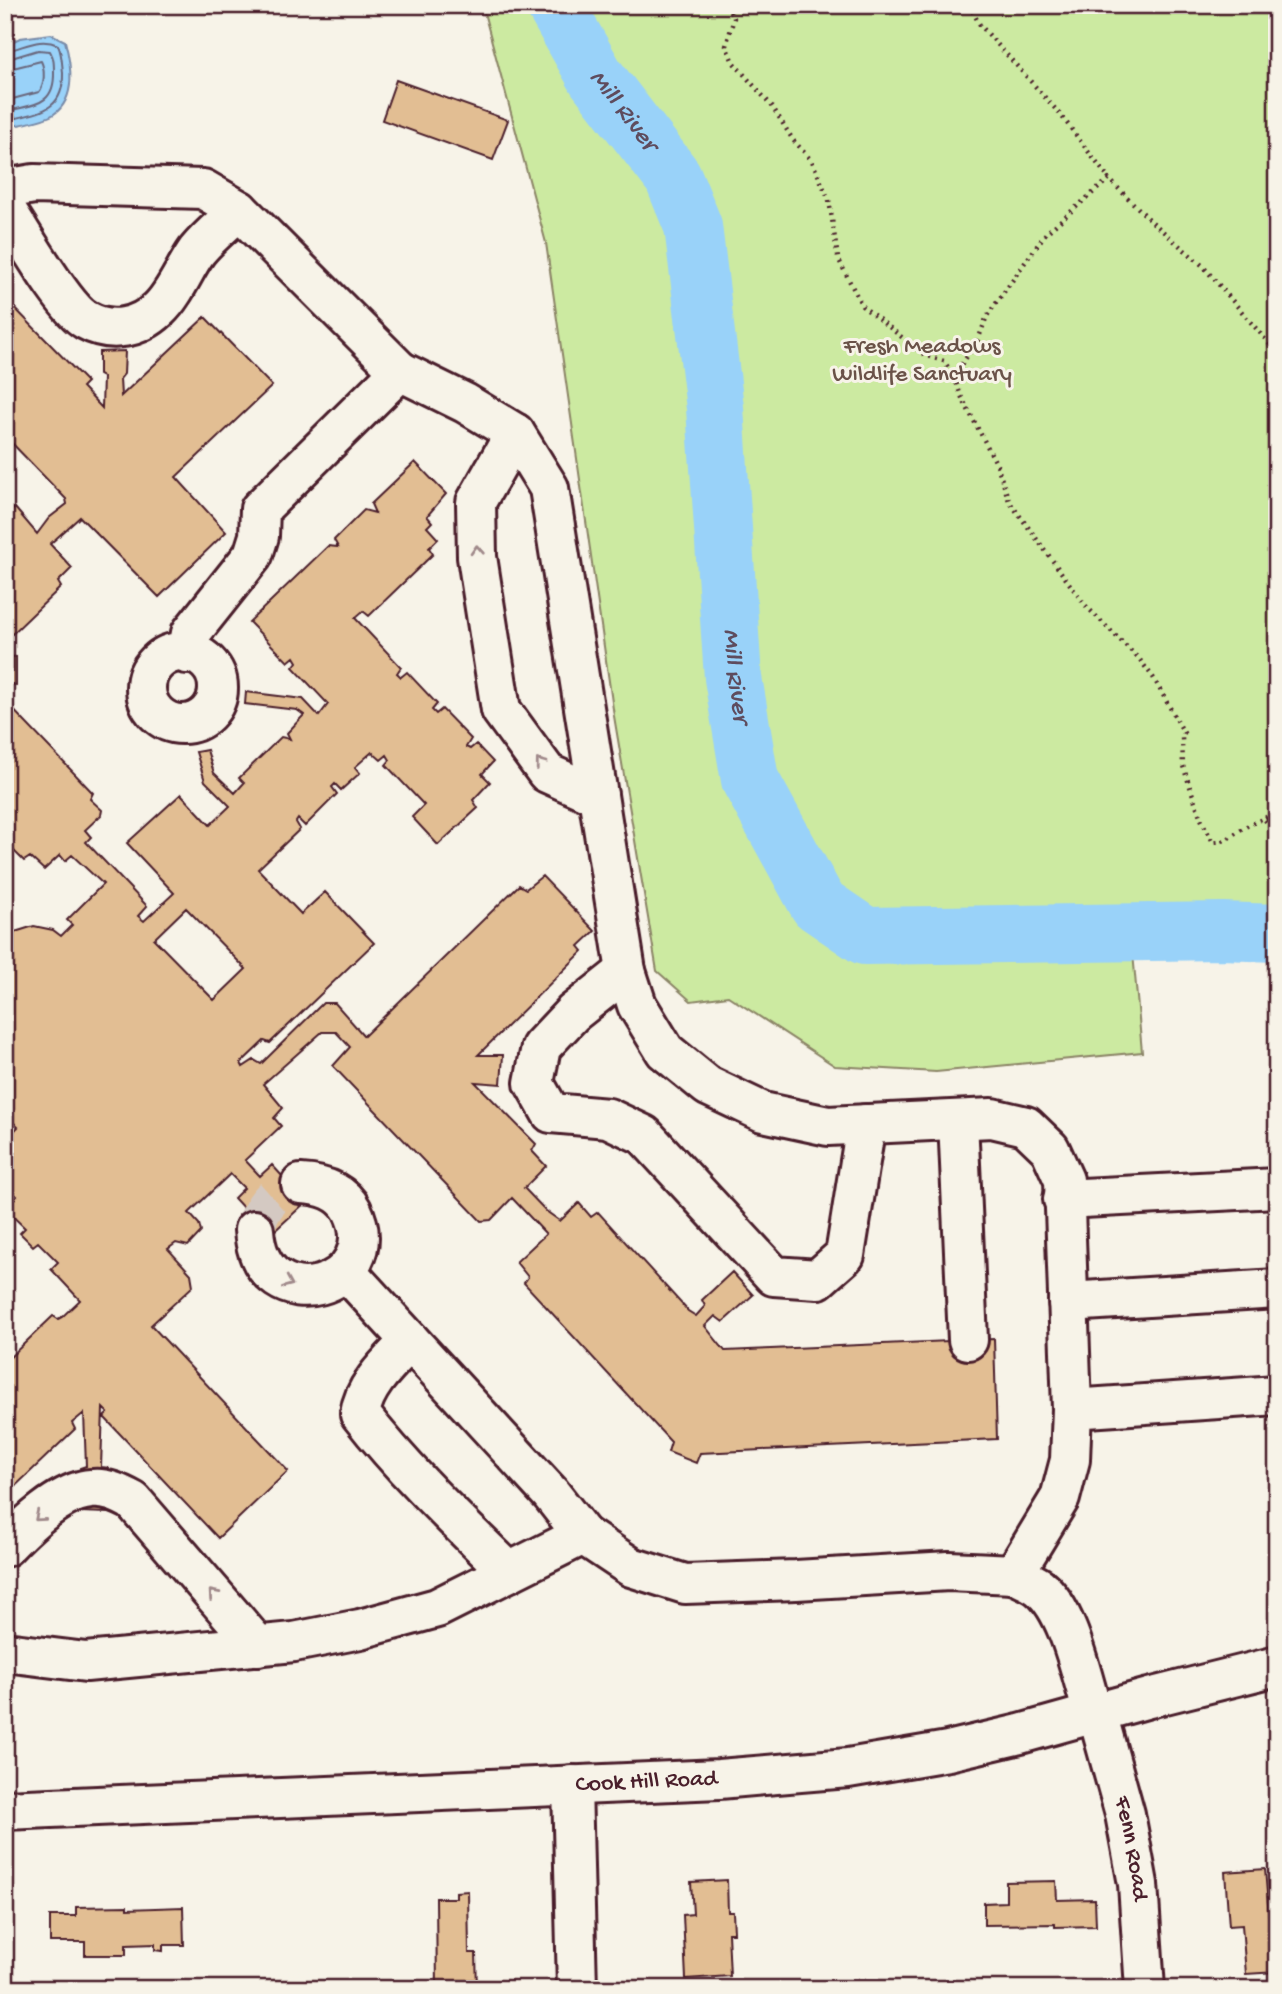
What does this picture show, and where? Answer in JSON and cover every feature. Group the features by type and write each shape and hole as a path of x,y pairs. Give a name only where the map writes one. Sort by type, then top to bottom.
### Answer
{"street":[{"path":"5,189 34,184 203,189 239,210 400,371 465,403 515,432 550,488 626,971 637,1005 665,1051 708,1086 763,1112 828,1126 992,1118 1026,1126 1050,1149 1064,1180 1072,1409 1070,1460 1060,1498 1014,1574 949,1572 685,1584 631,1567 583,1535 551,1494 346,1271"},
{"path":"5,208 70,306 86,320 125,328 142,322 161,307 199,250 239,210"},
{"path":"187,654 191,633 253,555 259,536 260,509 400,371"},
{"path":"515,432 476,502 477,557 501,710 547,772 598,796"},
{"path":"626,971 573,1013 541,1047 534,1083 551,1114 608,1118 644,1135 774,1276 818,1279 845,1255 866,1124"},
{"path":"958,1120 968,1340"},
{"path":"254,1230 260,1260 270,1273 284,1283 300,1288 317,1287 332,1282 346,1271 355,1256 359,1239 357,1221 349,1205 336,1192 320,1185 301,1184"},
{"path":"1063,1199 1277,1188"},
{"path":"1068,1302 1277,1289"},
{"path":"410,1341 384,1369 362,1401 360,1414 389,1451 509,1572"},
{"path":"1072,1409 1277,1395"},
{"path":"5,1547 45,1511 70,1494 92,1488 116,1492 133,1501 258,1646"},
{"path":"5,1651 86,1662 294,1642 360,1629 437,1608 583,1535"},
{"name":"Fenn Road","path":"1014,1574 1038,1587 1057,1608 1095,1713 1125,1814 1138,1884 1145,1989"},
{"name":"Cook Hill Road","path":"5,1810 719,1779 848,1768 948,1751 1020,1734 1277,1665"},
{"path":"572,1785 577,1989"}],"path":[{"path":"727,5 734,18 726,47 733,62 772,106 793,140 812,161 829,200 838,258 862,306 926,356 944,360 998,465 1009,501 1085,605 1140,660 1153,677 1184,733 1183,766 1201,820 1213,842 1229,841 1239,830 1265,820 1277,810"},
{"path":"970,5 980,24 1060,114 1109,179 1151,221 1202,265 1277,353"},
{"path":"954,376 978,340 987,316 1046,233 1109,179"},
{"path":"1265,820 1277,835"}],"green space":[{"name":"Fresh Meadows Wildlife Sanctuary","path":"482,5 1277,5 1277,943 1132,942 1142,1052 936,1072 835,1066 728,996 691,1001 657,971 614,716 546,243"}],"water":[{"path":"51,34 65,41 70,70 66,99 49,117 5,128 5,45 20,38"}],"building":[{"path":"396,80 508,120 493,160 382,120"},
{"path":"5,298 87,382 82,387 102,408 103,377 99,375 99,352 125,351 124,374 120,379 121,396 205,317 272,386 176,477 226,532 159,597 80,517 50,544 72,568 58,582 61,587 5,641 5,516 15,508 37,534 49,518 67,504 66,499 5,436"},
{"path":"415,462 446,494 427,516 432,522 427,527 438,539 429,548 433,554 369,616 363,611 355,618 401,667 397,673 401,677 407,672 437,704 432,710 436,714 442,709 471,739 466,747 470,749 476,744 493,762 482,774 490,782 473,800 478,808 438,845 412,817 424,805 386,765 390,760 387,755 381,760 372,752 355,767 360,773 341,790 335,784 332,787 337,794 305,826 298,819 296,822 300,829 258,869 301,914 325,892 374,943 270,1043 264,1041 241,1063 243,1067 254,1060 261,1064 323,1003 335,1003 364,1036 519,885 526,889 542,876 595,931 579,946 583,951 478,1055 503,1055 501,1084 475,1082 536,1144 532,1151 546,1166 524,1188 560,1221 579,1203 591,1217 598,1212 688,1311 696,1316 705,1306 702,1300 732,1272 753,1295 723,1322 715,1316 705,1326 725,1351 994,1339 997,1439 700,1453 696,1463 668,1452 671,1442 524,1283 528,1277 516,1262 546,1234 512,1198 491,1220 481,1221 333,1066 350,1047 336,1032 322,1032 263,1084 283,1108 274,1118 281,1126 245,1160 260,1176 272,1165 306,1202 269,1236 234,1198 244,1188 230,1174 189,1213 199,1224 201,1232 188,1246 176,1243 168,1249 191,1274 193,1286 151,1325 288,1471 218,1538 104,1417 108,1413 103,1408 101,1467 109,1468 108,1513 80,1512 79,1475 80,1468 86,1466 84,1413 72,1423 75,1429 5,1496 5,1362 53,1316 58,1319 62,1317 80,1300 51,1269 58,1262 38,1242 33,1246 20,1233 25,1228 5,1209 17,1196 5,1184 5,1140 18,1127 10,1119 5,1126 5,941 15,932 34,926 53,930 61,936 72,925 67,920 103,884 72,855 65,861 60,855 44,870 30,857 24,861 5,842 5,701 93,793 90,799 102,810 101,815 85,830 91,837 86,842 147,906 138,916 144,921 174,893 127,843 181,794 210,825 230,806 205,781 196,752 207,750 214,773 235,793 244,783 239,778 281,737 290,739 287,733 304,715 297,710 245,704 246,692 303,699 319,716 328,704 293,667 297,662 294,657 288,662 249,622 328,546 338,547 334,540 364,510 375,513 371,504","holes":["186,908 246,969 214,1000 154,939"]},
{"path":"5,656 16,657 16,685 5,684"},
{"path":"1265,1869 1269,1917 1277,1917 1277,1972 1246,1974 1242,1925 1229,1926 1225,1872"},
{"path":"727,1880 728,1912 733,1912 734,1933 728,1933 730,1976 686,1979 683,1915 693,1914 691,1882"},
{"path":"1056,1881 1057,1900 1095,1899 1096,1926 984,1925 984,1903 1006,1902 1006,1882"},
{"path":"468,1891 469,1953 476,1953 477,1989 437,1989 436,1898 456,1898 456,1892"},
{"path":"127,1906 127,1909 183,1907 184,1945 163,1945 163,1951 155,1950 155,1944 126,1945 126,1955 85,1955 85,1942 50,1942 50,1916 76,1916 76,1907"}],"waterway":[{"name":"Mill River","path":"555,5 596,77 673,177 693,226 715,408 733,678 750,780 818,904 865,936 1223,931 1277,933"}],"tunnel":[{"path":"254,1230 261,1212 270,1200 301,1184"}]}
